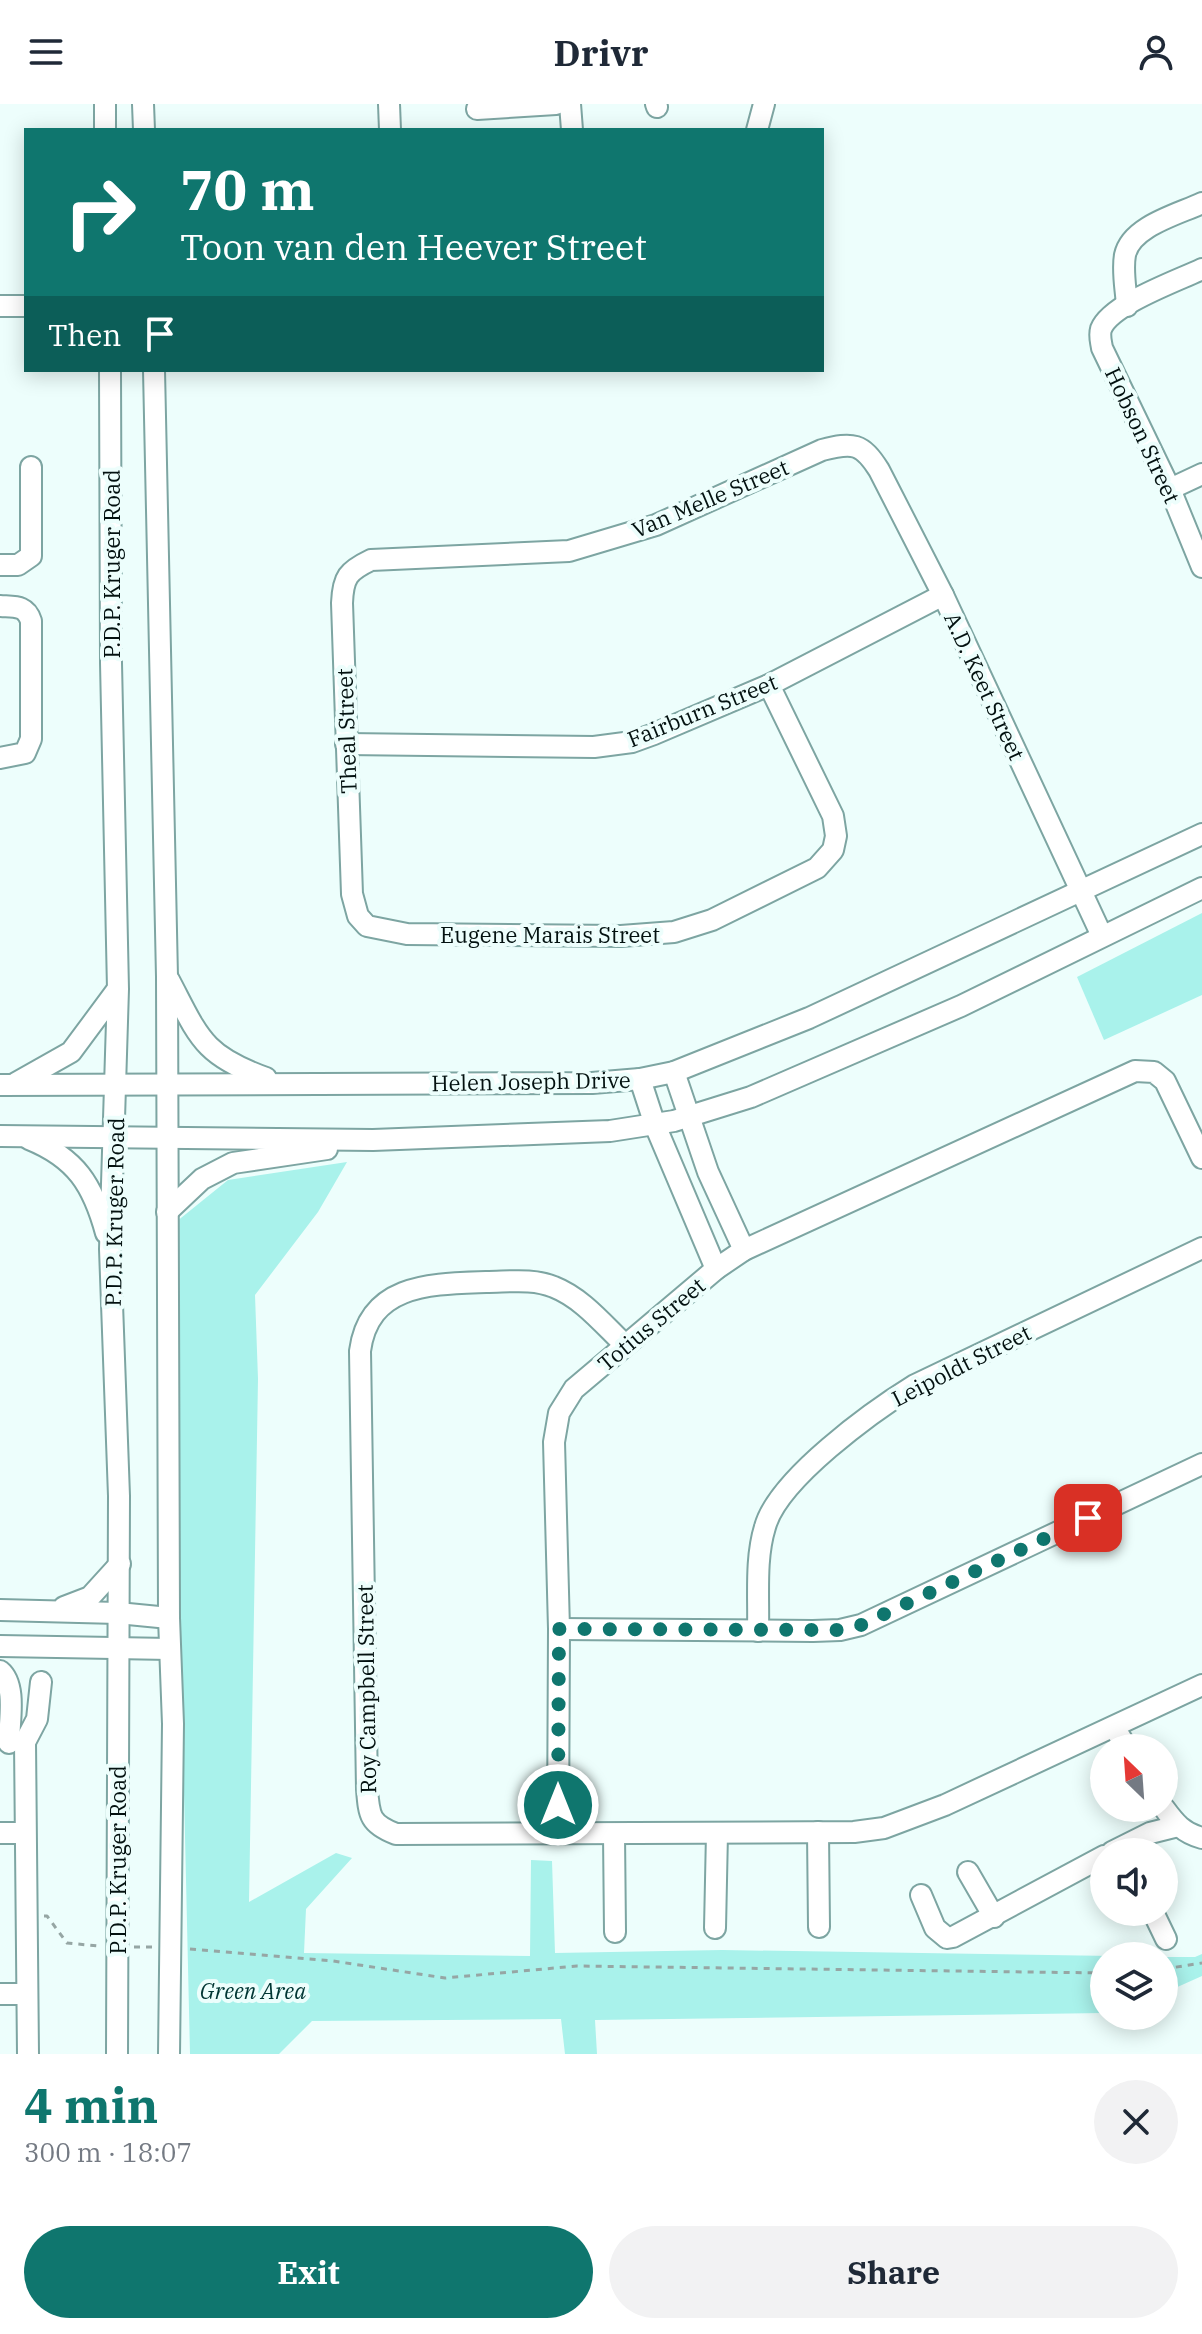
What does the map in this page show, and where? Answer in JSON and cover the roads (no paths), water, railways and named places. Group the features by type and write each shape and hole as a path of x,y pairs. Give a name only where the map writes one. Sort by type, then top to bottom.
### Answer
{"street":[{"path":"105,104 105,128"},
{"path":"143,104 144,128"},
{"path":"389,104 390,128"},
{"path":"477,109 556,104"},
{"path":"570,104 572,128"},
{"path":"758,128 764,104"},
{"path":"1202,203 1149,228 1128,245 1124,276 1127,306 1202,269"},
{"path":"0,306 24,306"},
{"name":"Hobson Street","path":"1127,306 1115,312 1102,328 1102,348 1170,489 1202,567"},
{"name":"P.D.P. Kruger Road","path":"110,372 111,663 118,989 110,1249 120,1564 117,1648 117,2054"},
{"name":"P.D.P. Kruger Road","path":"154,372 168,1085 169,1618 173,1724 169,2054"},
{"name":"Van Melle Street","path":"371,560 569,551 656,525 822,450 843,444 856,446"},
{"name":"A.D. Keet Street","path":"856,446 868,453 879,470 943,595 1102,936"},
{"path":"0,565 18,565 31,556 31,467"},
{"path":"1170,489 1202,474"},
{"name":"Theal Street","path":"358,916 352,894 343,584 356,568 371,560"},
{"name":"Fairburn Street","path":"346,744 594,747 632,742 769,685 943,595"},
{"path":"0,606 22,607 31,621 31,739 25,753 0,758"},
{"name":"Eugene Marais Street","path":"358,916 367,926 407,934 621,936 674,932 712,920 817,868 833,850 836,836 833,816 769,685"},
{"name":"Helen Joseph Drive","path":"6,1085 592,1083 640,1079 674,1072 809,1018 1202,834"},
{"path":"10,1136 373,1140 559,1134 655,1125 751,1097 961,1006 1202,888"},
{"path":"167,977 213,1053 228,1063 279,1082"},
{"path":"6,1085 54,1064 71,1052 118,989"},
{"name":"Totius Street","path":"558,1834 559,1629 554,1442 559,1413 574,1389 716,1269 744,1250 1135,1071 1154,1072 1165,1081 1202,1158"},
{"path":"674,1072 708,1172 744,1250"},
{"path":"640,1079 655,1125 716,1269"},
{"path":"10,1136 52,1148 82,1174 103,1223 110,1249"},
{"path":"167,1212 202,1179 233,1163 361,1146 373,1140"},
{"name":"Leipoldt Street","path":"758,1631 760,1552 765,1526 776,1502 842,1438 878,1408 915,1385 1202,1248"},
{"name":"Roy Campbell Street","path":"625,1345 571,1295 550,1285 526,1281 431,1284 403,1292 385,1303 367,1322 360,1351 367,1789 372,1819 381,1828 396,1834 873,1830 914,1818 1202,1685"},
{"path":"559,1629 840,1630 861,1625 1202,1464"},
{"path":"53,1611 90,1597 120,1564"},
{"path":"0,1610 118,1613 169,1618"},
{"path":"0,1646 170,1649"},
{"path":"0,1671 5,1674 9,1688 11,1743 25,1833 28,2054"},
{"path":"11,1743 37,1719 41,1682"},
{"path":"1114,1727 1118,1734"},
{"path":"1175,1822 1189,1834 1202,1838"},
{"path":"1141,1838 1178,1826"},
{"path":"818,1832 819,1927"},
{"path":"0,1833 25,1833"},
{"path":"715,1928 717,1833"},
{"path":"614,1834 615,1932"},
{"path":"921,1895 935,1928 947,1938 994,1917 1090,1865"},
{"path":"968,1872 994,1917"},
{"path":"1160,1926 1166,1939"},
{"path":"0,1994 26,1994"}],"park label":[{"name":"Green Area","path":"253,1990"}]}
